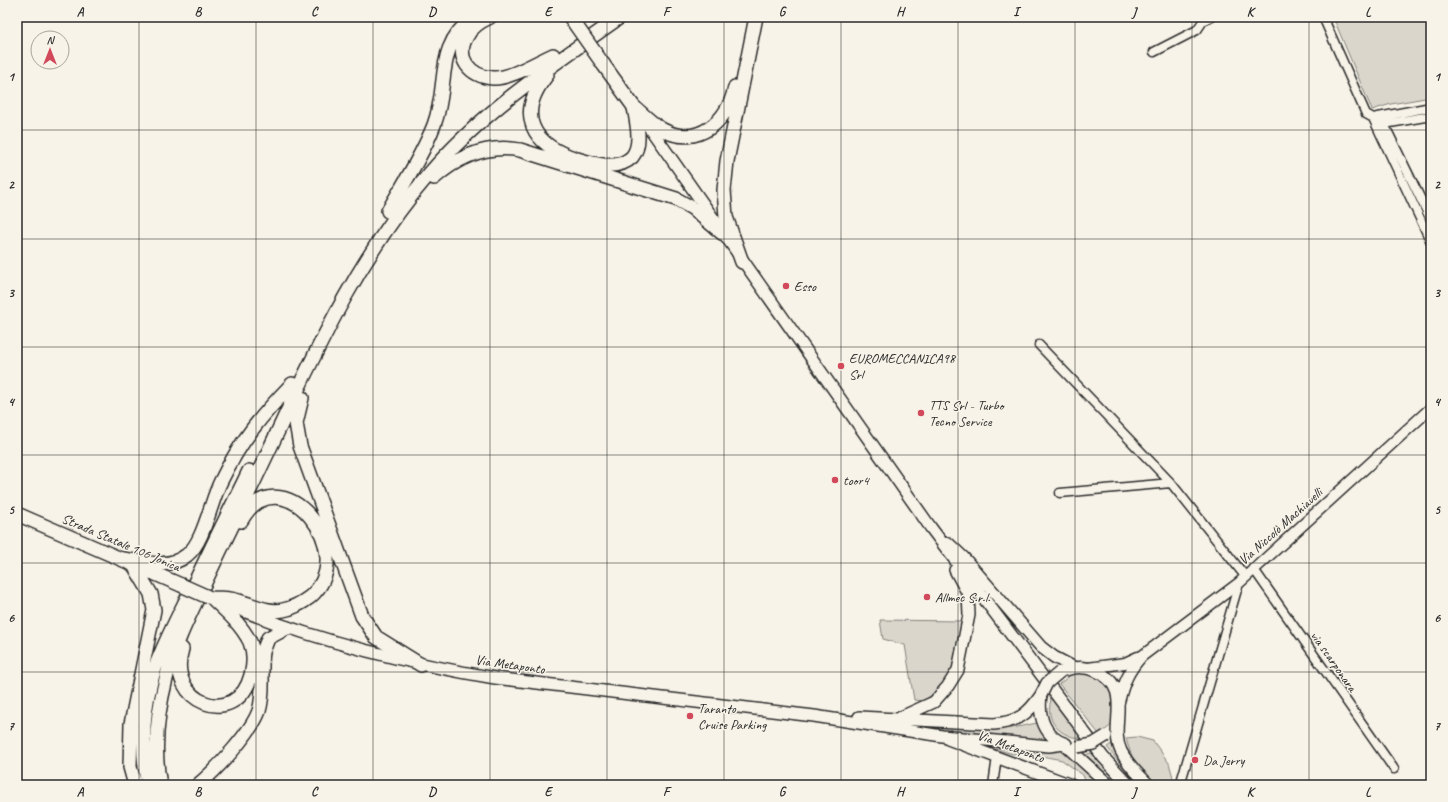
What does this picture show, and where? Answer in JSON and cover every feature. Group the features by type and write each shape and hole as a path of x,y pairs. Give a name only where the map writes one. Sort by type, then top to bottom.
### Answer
{"main road":[{"path":"148,785 145,769 144,743 147,705 155,669 180,612 330,307 367,243 391,215 419,159 434,124 440,98 444,62 451,43 461,27 474,17"},
{"path":"490,17 478,23 467,35 463,45 463,56 468,68 480,76 494,78 510,75 555,58"},
{"path":"570,17 931,528 1103,757 1129,785"},
{"path":"160,785 156,768 156,734 159,706 166,676 186,623 309,370 360,270 391,215 412,181 452,138 500,94 573,45 606,17"},
{"path":"573,45 620,17"},
{"path":"634,106 662,130 678,136 693,135 708,129 723,117 732,98 749,17"},
{"path":"742,262 726,217 724,190 727,161 756,17"},
{"path":"555,58 537,87 532,102 531,118 536,132 546,145 562,154 589,162 609,166 622,163 632,156 637,146 638,131 634,106"},
{"path":"391,215 406,210 432,180 455,162 476,152 504,148 535,154 676,199 692,208 722,233"},
{"path":"309,370 306,387 296,418 298,438 357,606 366,624 376,637 421,665"},
{"path":"128,562 157,564 175,562 188,554 200,537 220,482 243,440 264,413 292,384"},
{"path":"210,598 233,599 269,611 290,608 305,601 316,591 325,574 327,562 323,540 309,514 298,504 271,497 259,502 250,509 242,519 228,546 217,557"},
{"name":"Strada Statale 106 Jonica","path":"17,514 210,598"},
{"path":"931,528 964,558 1041,647 1054,657 1073,667 1088,668 1101,673 1110,681 1117,693 1119,702 1118,741 1121,751 1134,770 1149,785"},
{"path":"897,718 934,702 948,686 958,670 967,632 970,615 968,594 931,528"},
{"path":"128,562 151,594 154,610 131,724 130,767 135,785"},
{"path":"186,623 179,664 181,677 185,688 195,700 202,703 216,706 231,702 243,692 250,679 253,665 252,648 247,637 234,619 210,598"},
{"name":"Via Metaponto","path":"210,598 287,628 357,650 421,665 495,678 814,716"},
{"path":"198,785 221,762 249,729 259,711 262,690 263,652 268,638 287,628"},
{"path":"814,716 897,718 994,724 1009,723 1020,718 1032,708 1047,683 1060,672 1073,667"},
{"path":"1041,695 1039,708 1042,721 1051,735 1064,744 1109,785"},
{"path":"814,716 942,736 1049,746 1064,744 1077,747 1093,744 1106,736 1115,725 1118,716"},
{"name":"Via Metaponto","path":"942,736 1071,785"}],"street":[{"path":"1154,52 1197,30 1203,21 1210,17"},
{"path":"1324,17 1366,114 1384,124 1431,220"},
{"path":"1373,118 1431,107"},
{"path":"1384,124 1431,116"},
{"path":"1373,118 1431,242"},
{"path":"1039,345 1171,483 1242,580 1180,785"},
{"name":"Via Niccolò Machiavelli","path":"1142,656 1242,580 1253,568 1431,408"},
{"path":"1060,493 1171,483"},
{"name":"via scarponara","path":"1253,568 1394,769"},
{"path":"1088,668 1125,663 1142,656"},
{"path":"1119,702 1125,680 1131,668 1142,656"},
{"path":"993,785 997,757"}],"shaded area":[{"path":"1333,17 1431,17 1431,97 1391,104 1372,110"},
{"path":"880,620 964,621 954,669 942,688 923,701 914,700 905,645 883,639"},
{"path":"1082,672 1103,679 1108,684 1114,697 1115,719 1110,726 1099,734 1059,684 1072,674"},
{"path":"1052,696 1084,739 1075,738 1068,735 1061,731 1052,721 1050,705"},
{"path":"1037,723 1049,741 950,733 950,726 1012,728"},
{"path":"1137,737 1153,741 1169,763 1174,781 1171,785 1156,784 1140,770 1133,758 1126,738"},
{"path":"972,743 1061,750 1074,757 1105,785 1090,785 1086,783 1083,775 1062,760 1021,752 1013,754"},
{"path":"1113,743 1135,776 1144,785 1140,785 1136,781 1107,747"},
{"path":"1093,752 1122,785 1119,785 1086,755"}],"place":[{"name":"Esso","path":"786,286"},
{"name":"EUROMECCANICA98 Srl","path":"841,366"},
{"name":"TTS Srl - Turbo Tecno Service","path":"921,413"},
{"name":"toor4","path":"835,480"},
{"name":"Allmec S.r.l.","path":"927,597"},
{"name":"Taranto Cruise Parking","path":"690,716"},
{"name":"Da Jerry","path":"1195,760"}]}
